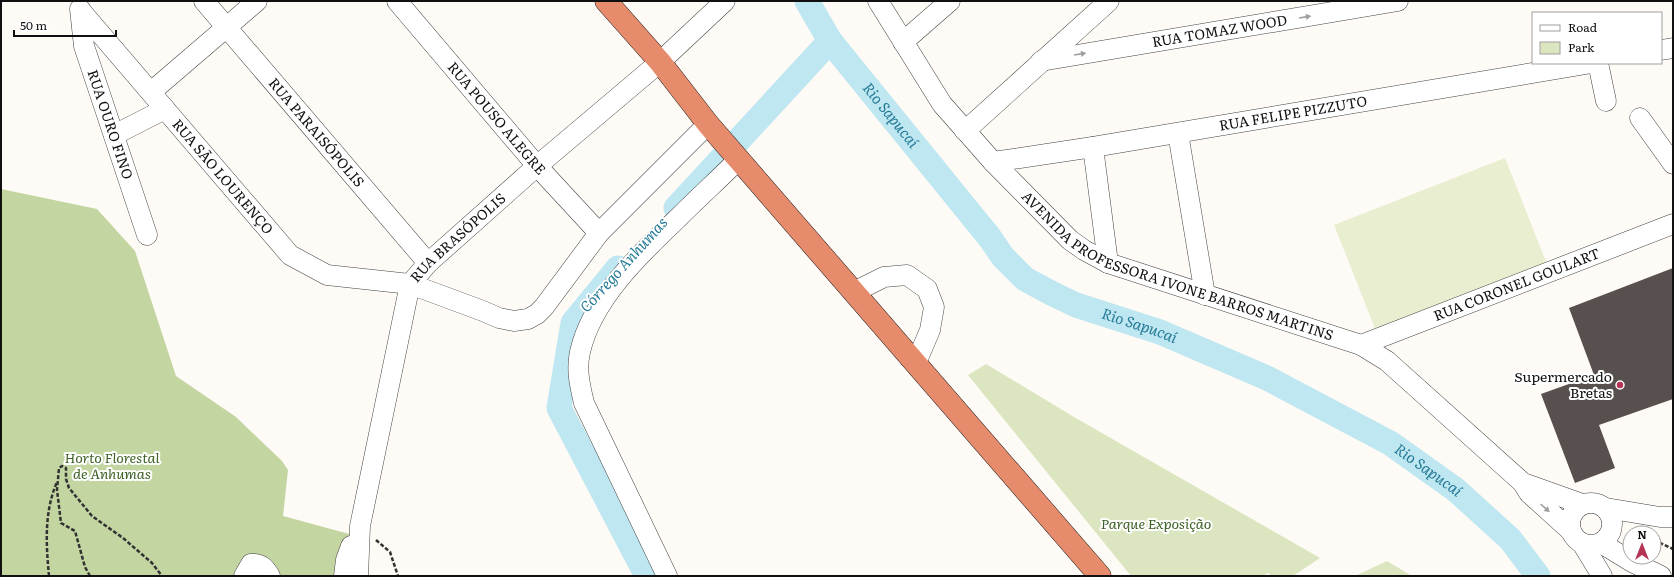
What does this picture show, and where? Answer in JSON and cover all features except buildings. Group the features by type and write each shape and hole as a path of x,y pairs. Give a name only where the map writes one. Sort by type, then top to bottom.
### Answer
{"highway":[{"path":"606,1 660,62 736,156 1100,576"}],"street":[{"name":"RUA PARAISÓPOLIS","path":"204,1 428,263"},
{"path":"151,92 226,26 257,1"},
{"name":"RUA POUSO ALEGRE","path":"397,1 537,166 599,234"},
{"name":"RUA BRASÓPOLIS","path":"358,576 360,526 410,284 428,263 537,166 660,62 725,1"},
{"name":"AVENIDA PROFESSORA IVONE BARROS MARTINS","path":"878,1 942,104 964,131 993,162 1070,240 1084,250 1108,263 1361,345 1387,361 1523,483 1529,493 1584,539 1602,576"},
{"path":"903,42 950,1"},
{"path":"964,131 1109,1"},
{"name":"RUA TOMAZ WOOD","path":"1042,61 1398,1"},
{"name":"RUA SÃO LOURENÇO","path":"80,6 290,256 327,274 410,284 499,318 514,321 528,318 537,314 544,307 599,234 712,128"},
{"name":"RUA OURO FINO","path":"80,6 84,46 147,235"},
{"path":"1662,50 1673,48"},
{"name":"RUA FELIPE PIZZUTO","path":"993,162 1178,133 1586,64"},
{"path":"1598,64 1606,101"},
{"path":"114,135 165,108"},
{"path":"1640,118 1670,152"},
{"path":"1178,133 1205,295"},
{"path":"1093,147 1108,263"},
{"path":"666,576 584,403 578,378 580,352 589,327 605,299 639,256 736,156"},
{"name":"RUA CORONEL GOULART","path":"1361,345 1673,224"},
{"path":"854,292 884,277 907,275 927,289 934,307 930,330 916,363"},
{"name":"AVENIDA PROFESSORA IVONE BARROS MARTINS","path":"1523,483 1582,504"},
{"path":"1661,576 1584,539 1570,518 1582,504 1591,503 1600,504 1606,508 1667,517"},
{"path":"1584,539 1610,534 1613,521 1606,508"},
{"path":"1612,528 1667,517"},
{"path":"344,576 346,560 360,526"},
{"path":"244,576 251,564 258,563 264,567 270,576"}],"path":[{"path":"90,576 85,567 75,531 61,523 57,490 59,468 62,466 65,467 69,488 82,505 92,516 123,538 152,563 162,576"},
{"path":"49,576 47,543 48,513 51,496 58,478"},
{"path":"360,526 390,552 398,576"},
{"path":"1662,544 1673,549"}],"green space":[{"path":"1505,158 1547,264 1376,331 1334,225"},
{"name":"Horto Florestal de Anhumas","path":"1,189 97,209 135,251 176,376 236,417 282,461 288,470 283,516 353,535 347,576 1,576"},
{"name":"Parque Exposição","path":"986,364 1074,417 1320,558 1293,576 1271,576 1268,573 1262,576 1131,576 968,375"},
{"path":"1387,561 1412,576 1355,576"}],"waterway":[{"name":"Rio Sapucaí","path":"807,1 830,41 990,238 1003,257 1025,279 1076,305 1160,332 1267,378 1390,443 1456,490 1510,539 1538,576"},
{"name":"Córrego Anhumas","path":"676,208 830,41"},
{"name":"Córrego Anhumas","path":"618,268 573,323 559,408 647,576"}],"place":[{"name":"Supermercado Bretas","path":"1620,385"}]}
